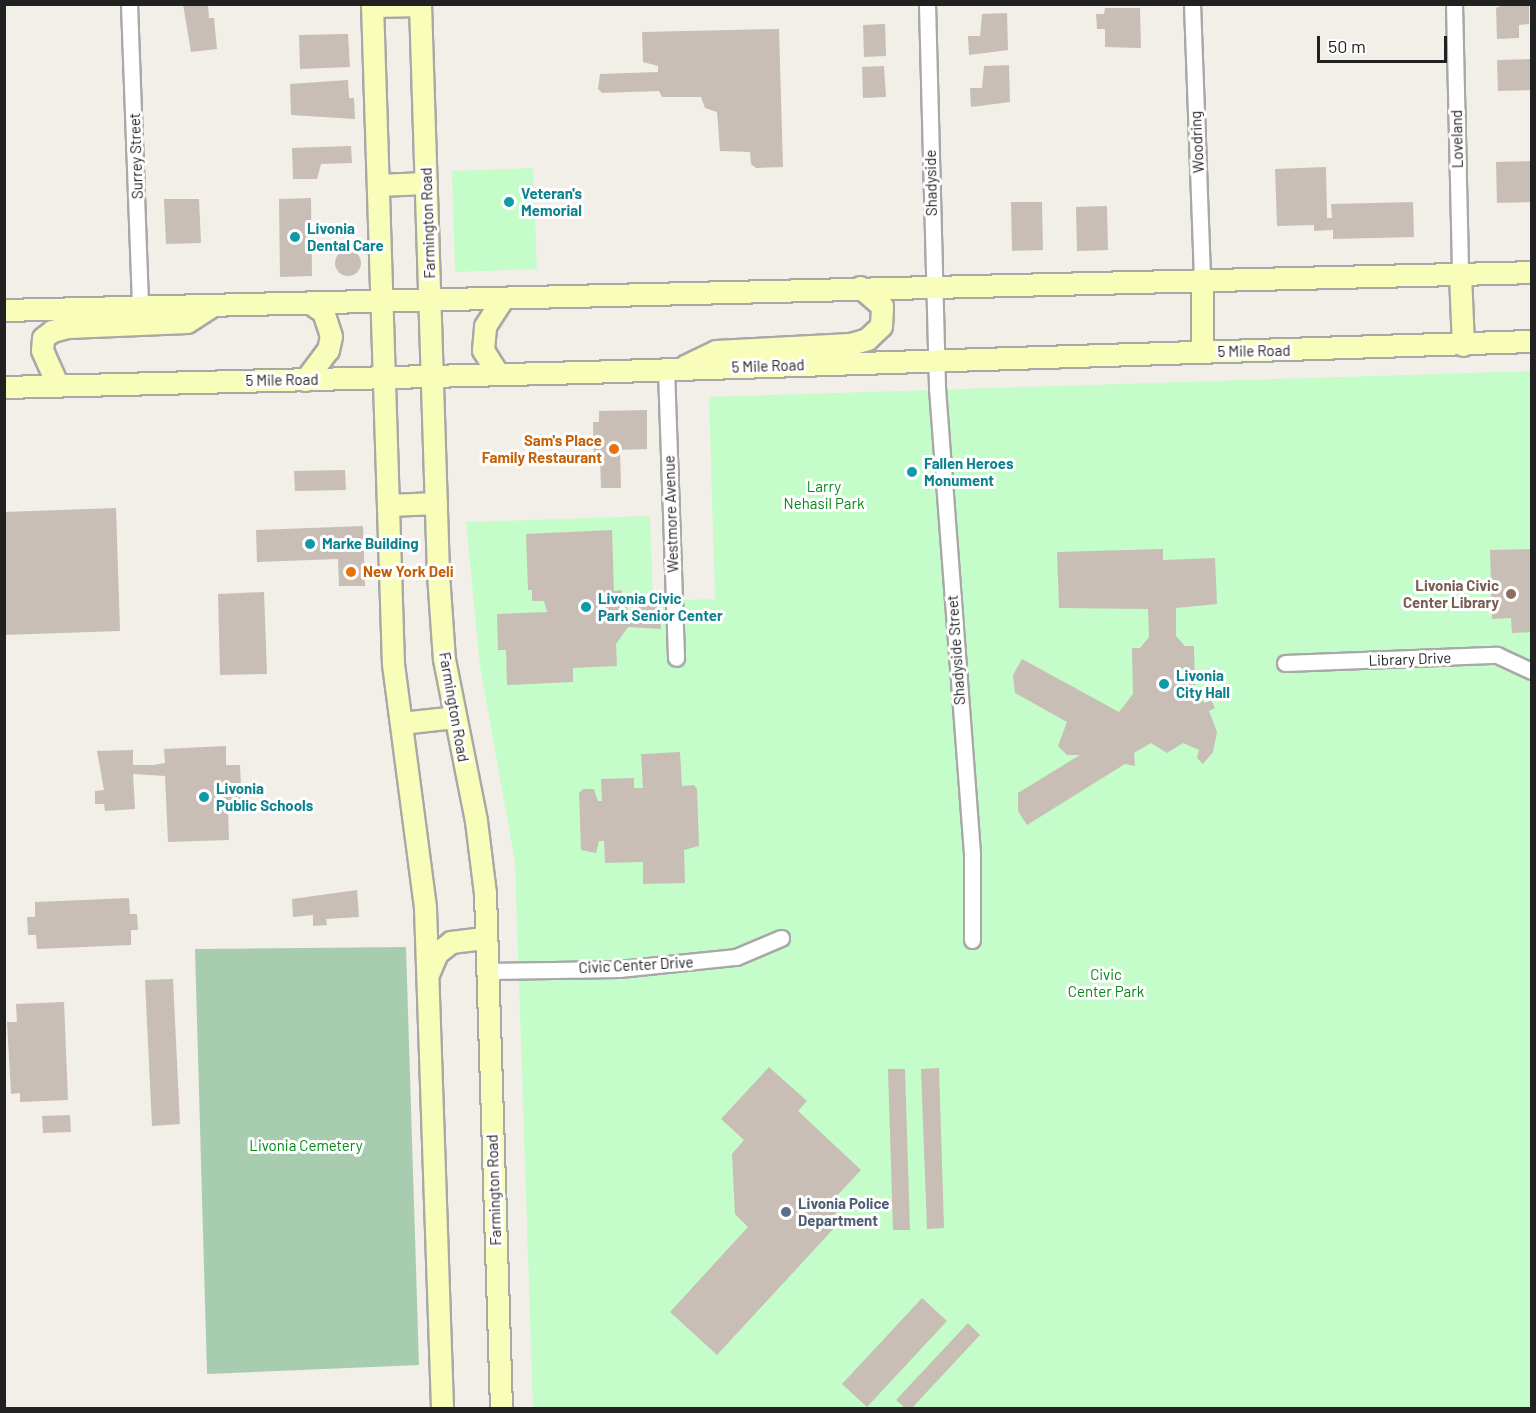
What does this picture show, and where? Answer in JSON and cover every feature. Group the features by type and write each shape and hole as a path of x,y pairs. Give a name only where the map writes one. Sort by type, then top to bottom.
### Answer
{"main road":[{"path":"420,5 372,5 393,664 420,862 429,972 442,1408"},
{"name":"Farmington Road","path":"420,5 441,625 455,717 481,852 486,938 501,1408"},
{"path":"378,185 426,183"},
{"path":"4,310 933,285 1532,272"},
{"path":"1460,274 1463,345"},
{"path":"1202,280 1202,352"},
{"path":"673,370 716,351 850,344 867,339 881,326 882,306 860,287"},
{"path":"498,374 483,350 484,326 503,298"},
{"path":"305,380 328,350 331,336 323,312 310,303"},
{"path":"58,386 42,350 43,338 52,331 68,327 186,322 213,305"},
{"name":"5 Mile Road","path":"4,387 673,370 1532,341"},
{"path":"388,506 436,503"},
{"path":"401,723 455,717"},
{"path":"429,972 437,953 451,942 486,938"}],"street":[{"name":"Surrey Street","path":"129,4 140,307"},
{"name":"Shadyside","path":"927,4 936,361"},
{"name":"Woodring","path":"1192,4 1202,280"},
{"name":"Loveland","path":"1454,4 1460,274"},
{"name":"Shadyside Street","path":"936,361 972,854 972,940"},
{"name":"Westmore Avenue","path":"673,370 676,658"},
{"name":"Library Drive","path":"1285,663 1497,655 1532,671"},
{"name":"Civic Center Drive","path":"487,971 619,969 725,958 781,938"}],"green space":[{"path":"533,168 537,269 455,272 452,171"},
{"name":"Civic Center Park","path":"1531,371 1531,1408 533,1408 515,862 480,666 466,522 650,516 653,601 715,599 709,397"},
{"name":"Livonia Cemetery","path":"406,947 419,1365 207,1374 195,949"}],"building":[{"path":"183,4 208,4 209,18 214,18 217,49 191,52"},
{"path":"1506,4 1529,4 1529,24 1519,25 1519,38 1497,39 1496,8"},
{"path":"1105,8 1140,8 1141,48 1105,47 1105,29 1097,29 1096,14 1104,14"},
{"path":"1007,13 1008,50 969,55 968,36 980,36 982,14"},
{"path":"885,24 886,56 864,57 863,25"},
{"path":"779,29 783,167 756,168 751,164 750,152 720,151 717,112 705,108 701,97 662,97 659,91 602,93 598,89 600,74 658,72 658,66 643,62 642,32"},
{"path":"348,34 350,67 300,69 299,35"},
{"path":"1531,59 1532,90 1498,91 1497,60"},
{"path":"1009,65 1010,102 971,107 970,88 982,88 984,66"},
{"path":"884,66 886,97 863,98 862,67"},
{"path":"348,80 349,98 354,98 355,119 291,115 290,84"},
{"path":"351,146 352,163 321,164 317,179 293,179 292,148"},
{"path":"1532,161 1532,202 1497,203 1496,162"},
{"path":"1326,167 1327,218 1332,218 1331,204 1413,202 1414,237 1333,239 1333,230 1314,231 1314,225 1277,226 1275,169"},
{"name":"Livonia Dental Care","path":"311,198 312,276 280,277 279,199"},
{"path":"164,199 199,199 201,243 166,244"},
{"path":"1011,202 1042,202 1043,250 1012,251"},
{"path":"1107,206 1108,250 1077,251 1076,207"},
{"path":"348,250 357,254 361,263 357,272 348,276 339,272 335,263 339,254"},
{"name":"Sam's Place Family Restaurant","path":"647,410 647,449 620,450 621,488 601,488 600,459 594,459 593,422 599,422 599,411"},
{"path":"345,470 346,490 295,491 294,471"},
{"path":"116,508 120,631 4,635 4,512"},
{"name":"Marke Building","path":"363,526 365,586 339,586 338,559 257,562 256,530"},
{"name":"Livonia Civic Park Senior Center","path":"612,530 614,591 621,590 628,611 644,604 660,604 661,629 628,627 616,644 617,666 573,668 573,682 507,685 506,650 498,650 497,614 547,612 544,601 532,601 532,590 528,590 526,534"},
{"name":"Livonia City Hall","path":"1163,549 1163,560 1215,558 1217,604 1176,608 1176,636 1185,646 1194,646 1195,693 1205,703 1211,700 1215,708 1209,711 1217,732 1213,752 1203,764 1197,758 1199,750 1183,743 1167,753 1151,743 1134,753 1135,766 1125,764 1027,825 1018,811 1018,793 1080,755 1067,755 1058,746 1067,722 1015,693 1013,675 1022,659 1119,712 1133,694 1132,648 1140,648 1149,637 1148,609 1059,608 1057,552"},
{"name":"Livonia Civic Center Library","path":"1532,549 1532,632 1512,633 1511,618 1492,619 1490,550"},
{"path":"264,592 267,674 220,675 218,594"},
{"name":"Livonia Public Schools","path":"226,746 226,765 240,765 242,806 228,806 229,840 168,842 165,776 133,774 135,809 105,811 104,804 95,804 95,791 104,790 97,751 133,750 133,765 153,765 165,763 164,749"},
{"path":"680,752 682,786 694,785 697,789 699,846 684,850 685,883 643,884 643,862 605,863 604,841 599,841 596,853 581,850 579,793 583,789 594,789 598,801 602,801 601,779 634,778 634,788 643,788 641,754"},
{"path":"357,890 359,917 326,919 327,925 313,926 313,915 293,917 292,899"},
{"path":"129,898 130,914 137,914 138,930 131,930 131,945 37,949 36,935 28,935 27,917 35,917 35,902"},
{"path":"173,979 180,1124 152,1126 145,980"},
{"path":"64,1002 68,1100 20,1102 20,1093 11,1094 7,1022 17,1022 16,1004"},
{"name":"Livonia Police Department","path":"769,1067 807,1101 798,1111 861,1170 832,1201 840,1209 830,1219 837,1225 717,1355 670,1312 748,1227 735,1214 732,1154 744,1140 721,1119"},
{"path":"939,1068 944,1228 927,1229 921,1069"},
{"path":"888,1069 905,1069 910,1230 893,1230"},
{"path":"70,1115 71,1132 43,1133 42,1116"},
{"path":"922,1298 947,1321 867,1407 842,1384"},
{"path":"968,1323 980,1335 912,1408 905,1408 896,1400"}],"place":[{"name":"Veteran's Memorial","path":"509,202"},
{"name":"Livonia Dental Care","path":"295,237"},
{"name":"Sam's Place Family Restaurant","path":"614,449"},
{"name":"Fallen Heroes Monument","path":"912,472"},
{"name":"Marke Building","path":"310,544"},
{"name":"New York Deli","path":"351,572"},
{"name":"Livonia Civic Center Library","path":"1511,594"},
{"name":"Livonia Civic Park Senior Center","path":"586,607"},
{"name":"Livonia City Hall","path":"1164,684"},
{"name":"Livonia Public Schools","path":"204,797"},
{"name":"Livonia Police Department","path":"786,1212"}],"park label":[{"name":"Larry Nehasil Park","path":"824,494"}]}
